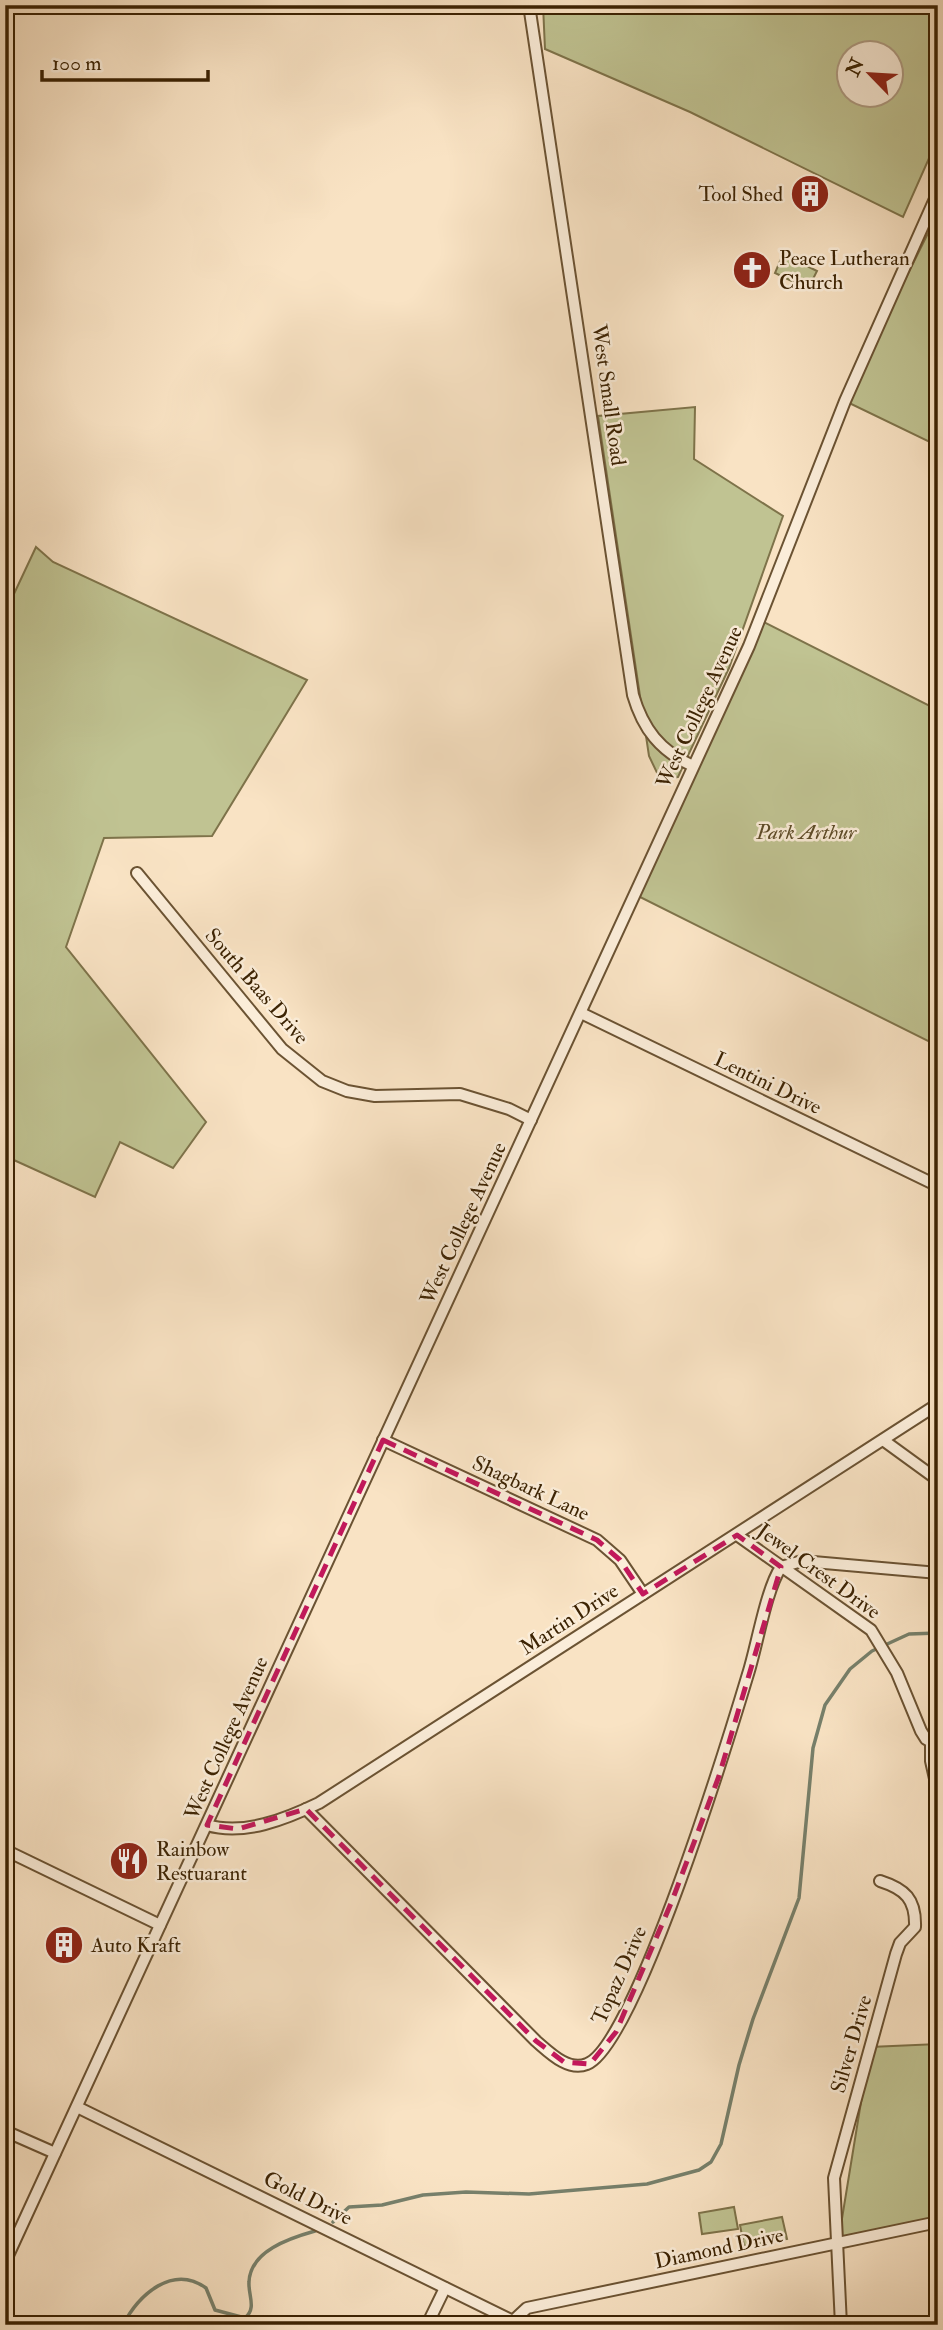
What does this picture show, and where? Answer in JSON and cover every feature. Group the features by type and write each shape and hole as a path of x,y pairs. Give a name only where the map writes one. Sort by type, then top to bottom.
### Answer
{"street":[{"name":"West Small Road","path":"529,5 633,695 638,713 658,743 693,766"},
{"name":"West College Avenue","path":"5,2262 749,646 845,401 938,192"},
{"name":"South Baas Drive","path":"137,873 282,1049 322,1081 347,1091 375,1096 460,1094 491,1102 531,1120"},
{"name":"Lentini Drive","path":"581,1013 938,1186"},
{"name":"Martin Drive","path":"207,1825 219,1829 246,1828 306,1809 938,1404"},
{"name":"Shagbark Lane","path":"383,1440 597,1541 620,1560 643,1594"},
{"path":"883,1440 938,1480"},
{"name":"Jewel Crest Drive","path":"737,1535 871,1630 886,1653 912,1713 935,1745"},
{"path":"781,1567 802,1561 938,1573"},
{"name":"Topaz Drive","path":"306,1809 536,2041 564,2062 581,2066 590,2064 616,2032 627,2011 700,1829 781,1567"},
{"path":"935,1745 931,1761 938,1792"},
{"path":"5,1850 160,1925"},
{"name":"Silver Drive","path":"838,2243 833,2210 834,2178 842,2142 896,1954 900,1943 915,1927 912,1901 904,1890 880,1881"},
{"name":"Gold Drive","path":"77,2107 517,2323"},
{"path":"5,2131 55,2153"},
{"name":"Diamond Drive","path":"517,2323 527,2308 938,2222"},
{"path":"838,2243 841,2325"},
{"path":"427,2325 445,2288"}],"highlighted area":[{"path":"383,1440 597,1540 620,1560 643,1594 737,1535 781,1567 719,1776 672,1901 616,2032 590,2064 564,2062 536,2041 306,1809 238,1829 207,1825"}],"green space":[{"path":"543,5 918,5 938,15 938,138 903,217 690,112 545,49"},
{"path":"938,213 938,446 845,401"},
{"path":"783,254 817,271 808,289 775,273"},
{"path":"695,407 694,459 783,516 729,668 678,777 660,779 649,756 598,416"},
{"path":"36,547 53,562 307,680 212,836 104,838 66,947 206,1122 173,1168 120,1142 95,1197 5,1156 5,613"},
{"name":"Park Arthur","path":"760,620 938,710 938,1046 634,894"},
{"path":"938,2044 938,2222 838,2243 870,2047"},
{"path":"734,2207 738,2229 702,2234 699,2213"},
{"path":"782,2217 787,2239 744,2246 740,2225"}],"waterway":[{"path":"333,2222 349,2207 382,2205 423,2195 466,2192 529,2194 647,2184 699,2170 711,2162 721,2144 739,2065 753,2019 799,1898 813,1748 825,1705 850,1669 872,1651 909,1634 938,1633"},
{"path":"123,2325 148,2293 169,2281 181,2279 194,2281 206,2288 215,2310 245,2318 251,2310 249,2282 256,2262 283,2242 315,2231"}],"place":[{"name":"Tool Shed","path":"810,194"},
{"name":"Peace Lutheran Church","path":"752,270"},
{"name":"Rainbow Restuarant","path":"129,1861"},
{"name":"Auto Kraft","path":"64,1945"}]}
